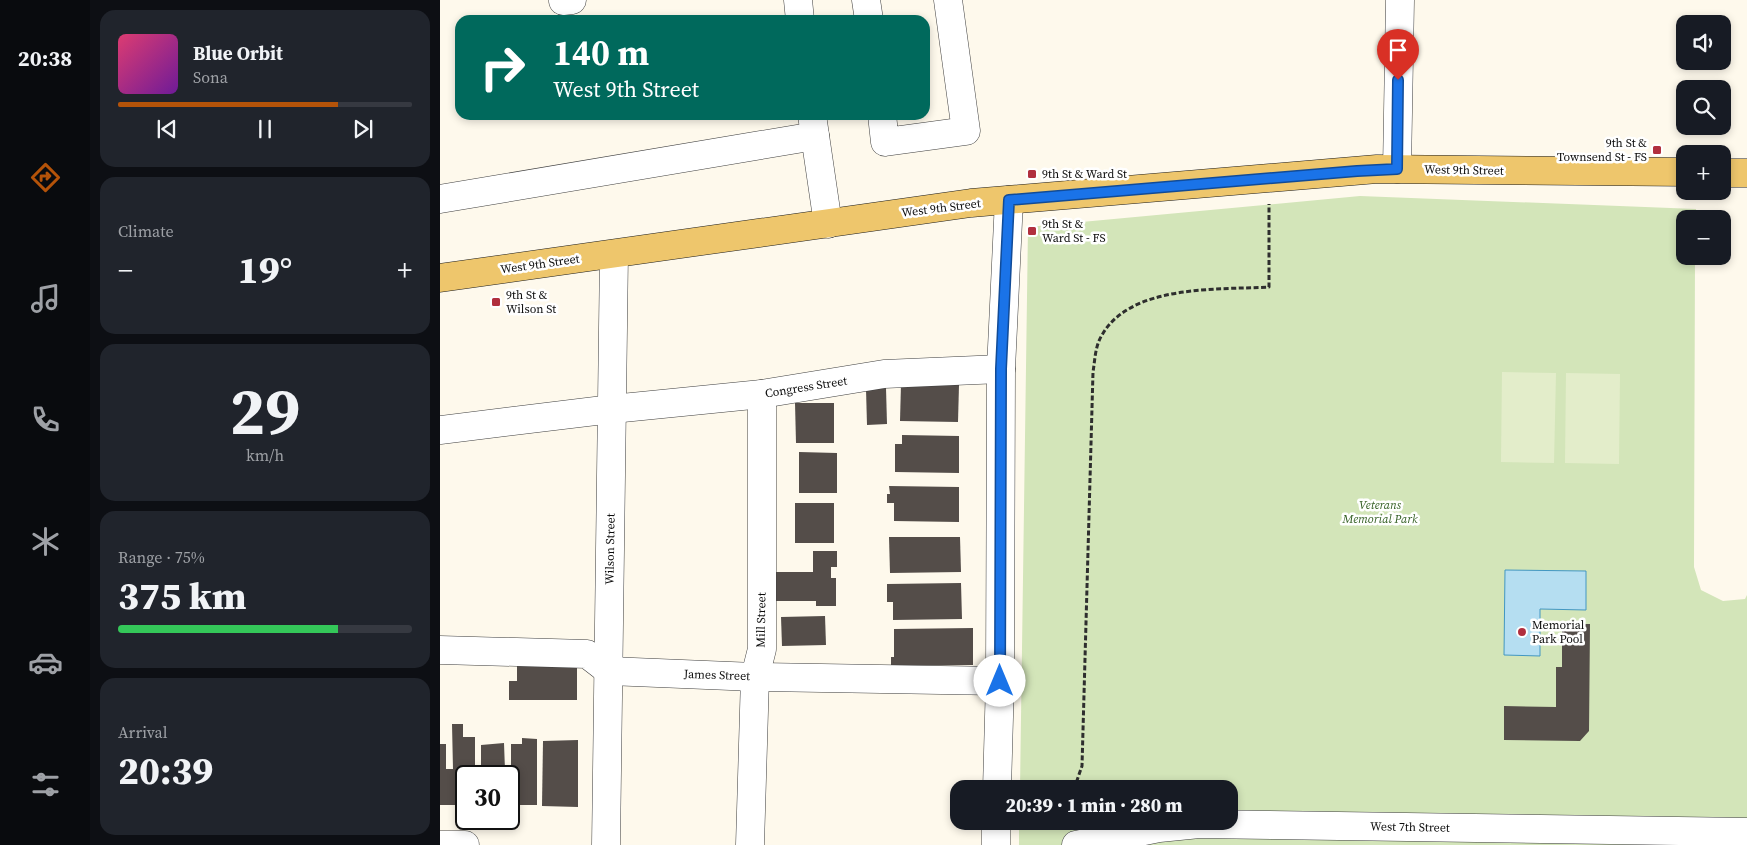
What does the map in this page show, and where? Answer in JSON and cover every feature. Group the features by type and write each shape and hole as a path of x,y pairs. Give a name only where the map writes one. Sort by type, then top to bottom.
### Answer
{"main road":[{"name":"West 9th Street","path":"440,278 971,203 1347,171 1397,169 1676,172"},
{"path":"1731,173 1747,173"}],"street":[{"path":"798,0 800,15"},
{"path":"866,0 868,15"},
{"path":"883,120 885,142 966,131 948,0"},
{"path":"1397,169 1400,0"},
{"path":"440,199 814,126 828,224"},
{"path":"997,780 1000,681 1001,369 1009,200"},
{"name":"Wilson Street","path":"606,845 614,254"},
{"name":"Congress Street","path":"440,430 612,409 762,394 884,374 1001,369"},
{"name":"Mill Street","path":"750,845 755,677 762,649 762,394"},
{"path":"440,650 587,654 609,671"},
{"name":"James Street","path":"609,671 755,677 1000,681"},
{"name":"West 7th Street","path":"1076,845 1160,828 1198,824 1747,832"},
{"path":"996,830 996,845"},
{"path":"440,845 465,845"}],"path":[{"path":"1077,780 1082,766 1088,502 1095,353 1101,336 1110,322 1127,308 1149,299 1182,292 1269,287 1269,234"}],"green space":[{"name":"Veterans Memorial Park","path":"1360,196 1696,209 1676,210 1676,265 1695,265 1694,567 1701,590 1723,601 1745,599 1747,595 1747,845 1019,845 1019,830 1238,830 1238,780 1020,780 1028,227"},
{"path":"1502,372 1556,373 1554,463 1501,462"},
{"path":"1566,373 1620,374 1619,464 1565,463"}],"water":[{"name":"Memorial Park Pool","path":"1505,570 1586,571 1586,610 1540,609 1540,656 1504,655"}],"building":[{"path":"901,384 959,385 958,422 900,421"},
{"path":"886,388 887,424 867,425 866,389"},
{"path":"795,403 834,403 834,443 796,443"},
{"path":"902,435 959,436 959,473 895,472 895,444 902,444"},
{"path":"799,452 837,453 837,493 799,493"},
{"path":"889,486 959,487 959,522 894,521 894,503 887,503 887,494 890,494"},
{"path":"795,503 834,503 834,543 795,543"},
{"path":"889,537 960,537 961,572 890,573"},
{"path":"813,551 837,551 837,567 831,567 831,578 836,578 836,606 816,606 816,601 773,601 773,572 813,572"},
{"path":"961,583 962,619 893,620 893,602 887,602 887,584"},
{"path":"825,616 826,645 782,646 781,617"},
{"path":"1562,624 1590,624 1589,731 1580,741 1504,740 1504,706 1556,707 1556,667 1562,667"},
{"path":"973,628 973,665 891,666 891,657 894,657 894,629"},
{"path":"517,664 577,664 577,700 509,700 509,681 517,681"},
{"path":"452,724 463,724 463,737 475,737 475,765 455,765 455,805 440,805 440,744 446,744 446,769 453,769"},
{"path":"522,738 537,739 537,805 520,805 520,765 511,765 511,744 522,744"},
{"path":"578,740 578,807 542,806 543,741"},
{"path":"504,743 505,765 481,765 481,745"}],"place":[{"name":"9th St & Townsend St - FS","path":"1657,150"},
{"name":"9th St & Ward St","path":"1032,174"},
{"name":"9th St & Ward St - FS","path":"1032,231"},
{"name":"9th St & Wilson St","path":"496,302"},
{"name":"Memorial Park Pool","path":"1522,632"}],"route":[{"path":"1000,681 1001,369 1009,200 1377,169 1397,169 1398,80"}]}
